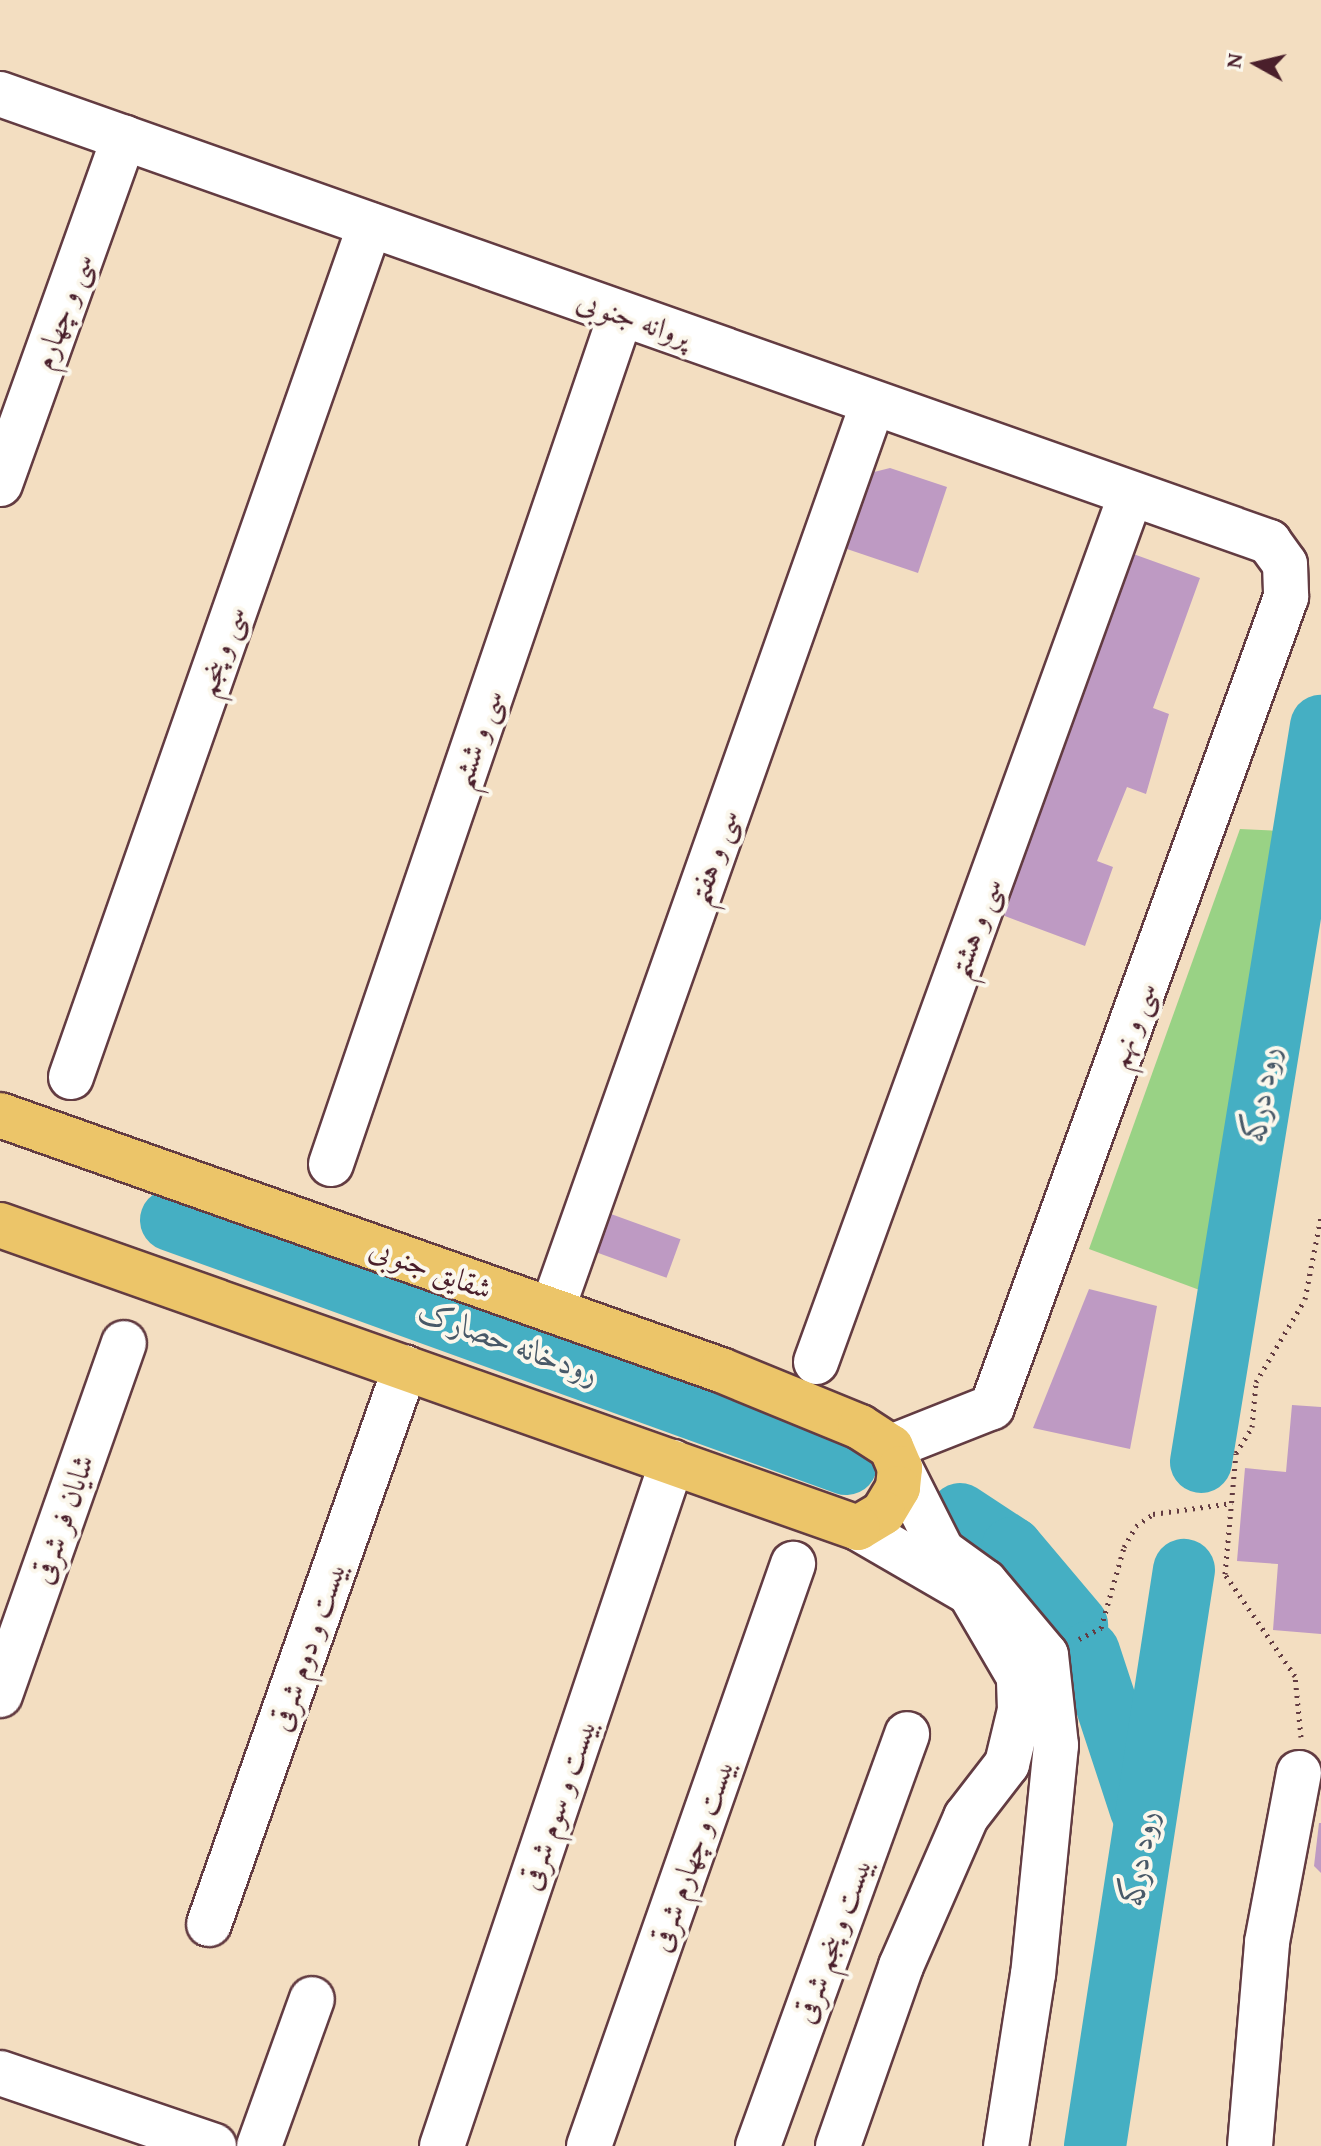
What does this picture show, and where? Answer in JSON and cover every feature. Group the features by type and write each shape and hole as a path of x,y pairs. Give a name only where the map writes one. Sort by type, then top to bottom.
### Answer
{"main road":[{"name":"شقایق جنوبی","path":"0,1115 552,1310 884,1447"},
{"path":"0,1225 858,1528 883,1513 898,1488 884,1447"}],"street":[{"name":"پروانه جنوبی","path":"0,94 1269,542"},
{"name":"سی و چهارم","path":"0,484 124,138"},
{"name":"سی و پنجم","path":"71,1077 370,225"},
{"name":"سی و ششم","path":"331,1164 621,314"},
{"name":"سی و هفتم","path":"552,1310 873,403"},
{"name":"سی و هشتم","path":"816,1362 1131,494"},
{"name":"سی و نهم","path":"884,1447 992,1407 1286,597 1285,564 1269,542"},
{"name":"شایان فر شرقی","path":"0,1695 124,1343"},
{"name":"بیست و دوم شرقی","path":"209,1924 405,1368"},
{"path":"884,1447 942,1551 985,1582 1046,1655 1056,1745 1033,1974 1006,2146"},
{"name":"بیست و سوم شرقی","path":"442,2146 672,1462"},
{"path":"838,2146 901,1966 966,1817 1007,1764 1020,1710 1019,1677 970,1593 858,1528"},
{"name":"بیست و چهارم شرقی","path":"589,2146 793,1564"},
{"name":"بیست و پنجم شرقی","path":"758,2146 907,1734"},
{"path":"1250,2146 1267,1942 1299,1773"},
{"path":"259,2146 312,1999"},
{"path":"0,2073 214,2146"}],"path":[{"path":"1299,1773 1295,1676 1225,1574 1236,1453 1252,1427 1256,1382 1305,1299 1321,1217"},
{"path":"1101,1628 1124,1547 1136,1526 1153,1514 1232,1503"}],"green space":[{"path":"1240,829 1281,831 1205,1292 1089,1249"}],"building":[{"path":"890,468 947,487 918,573 844,548 870,473"},
{"path":"1125,551 1200,578 1153,708 1169,714 1146,794 1127,787 1097,861 1113,867 1085,946 997,913"},
{"path":"611,1214 681,1239 667,1278 597,1253"},
{"path":"1089,1289 1157,1306 1130,1449 1033,1428"},
{"path":"1292,1405 1321,1407 1321,1634 1273,1630 1278,1564 1237,1561 1245,1468 1286,1472"},
{"path":"1321,1823 1321,1873 1314,1866"}],"waterway":[{"name":"رود درکه","path":"1201,1462 1321,726"},
{"name":"رودخانه حصارک","path":"171,1220 846,1464"},
{"name":"رودخانه حصارک","path":"960,1514 1012,1548 1077,1625"},
{"name":"رود درکه","path":"1095,2146 1184,1570"},
{"name":"رودخانه حصارک","path":"1089,1652 1141,1810"}]}
